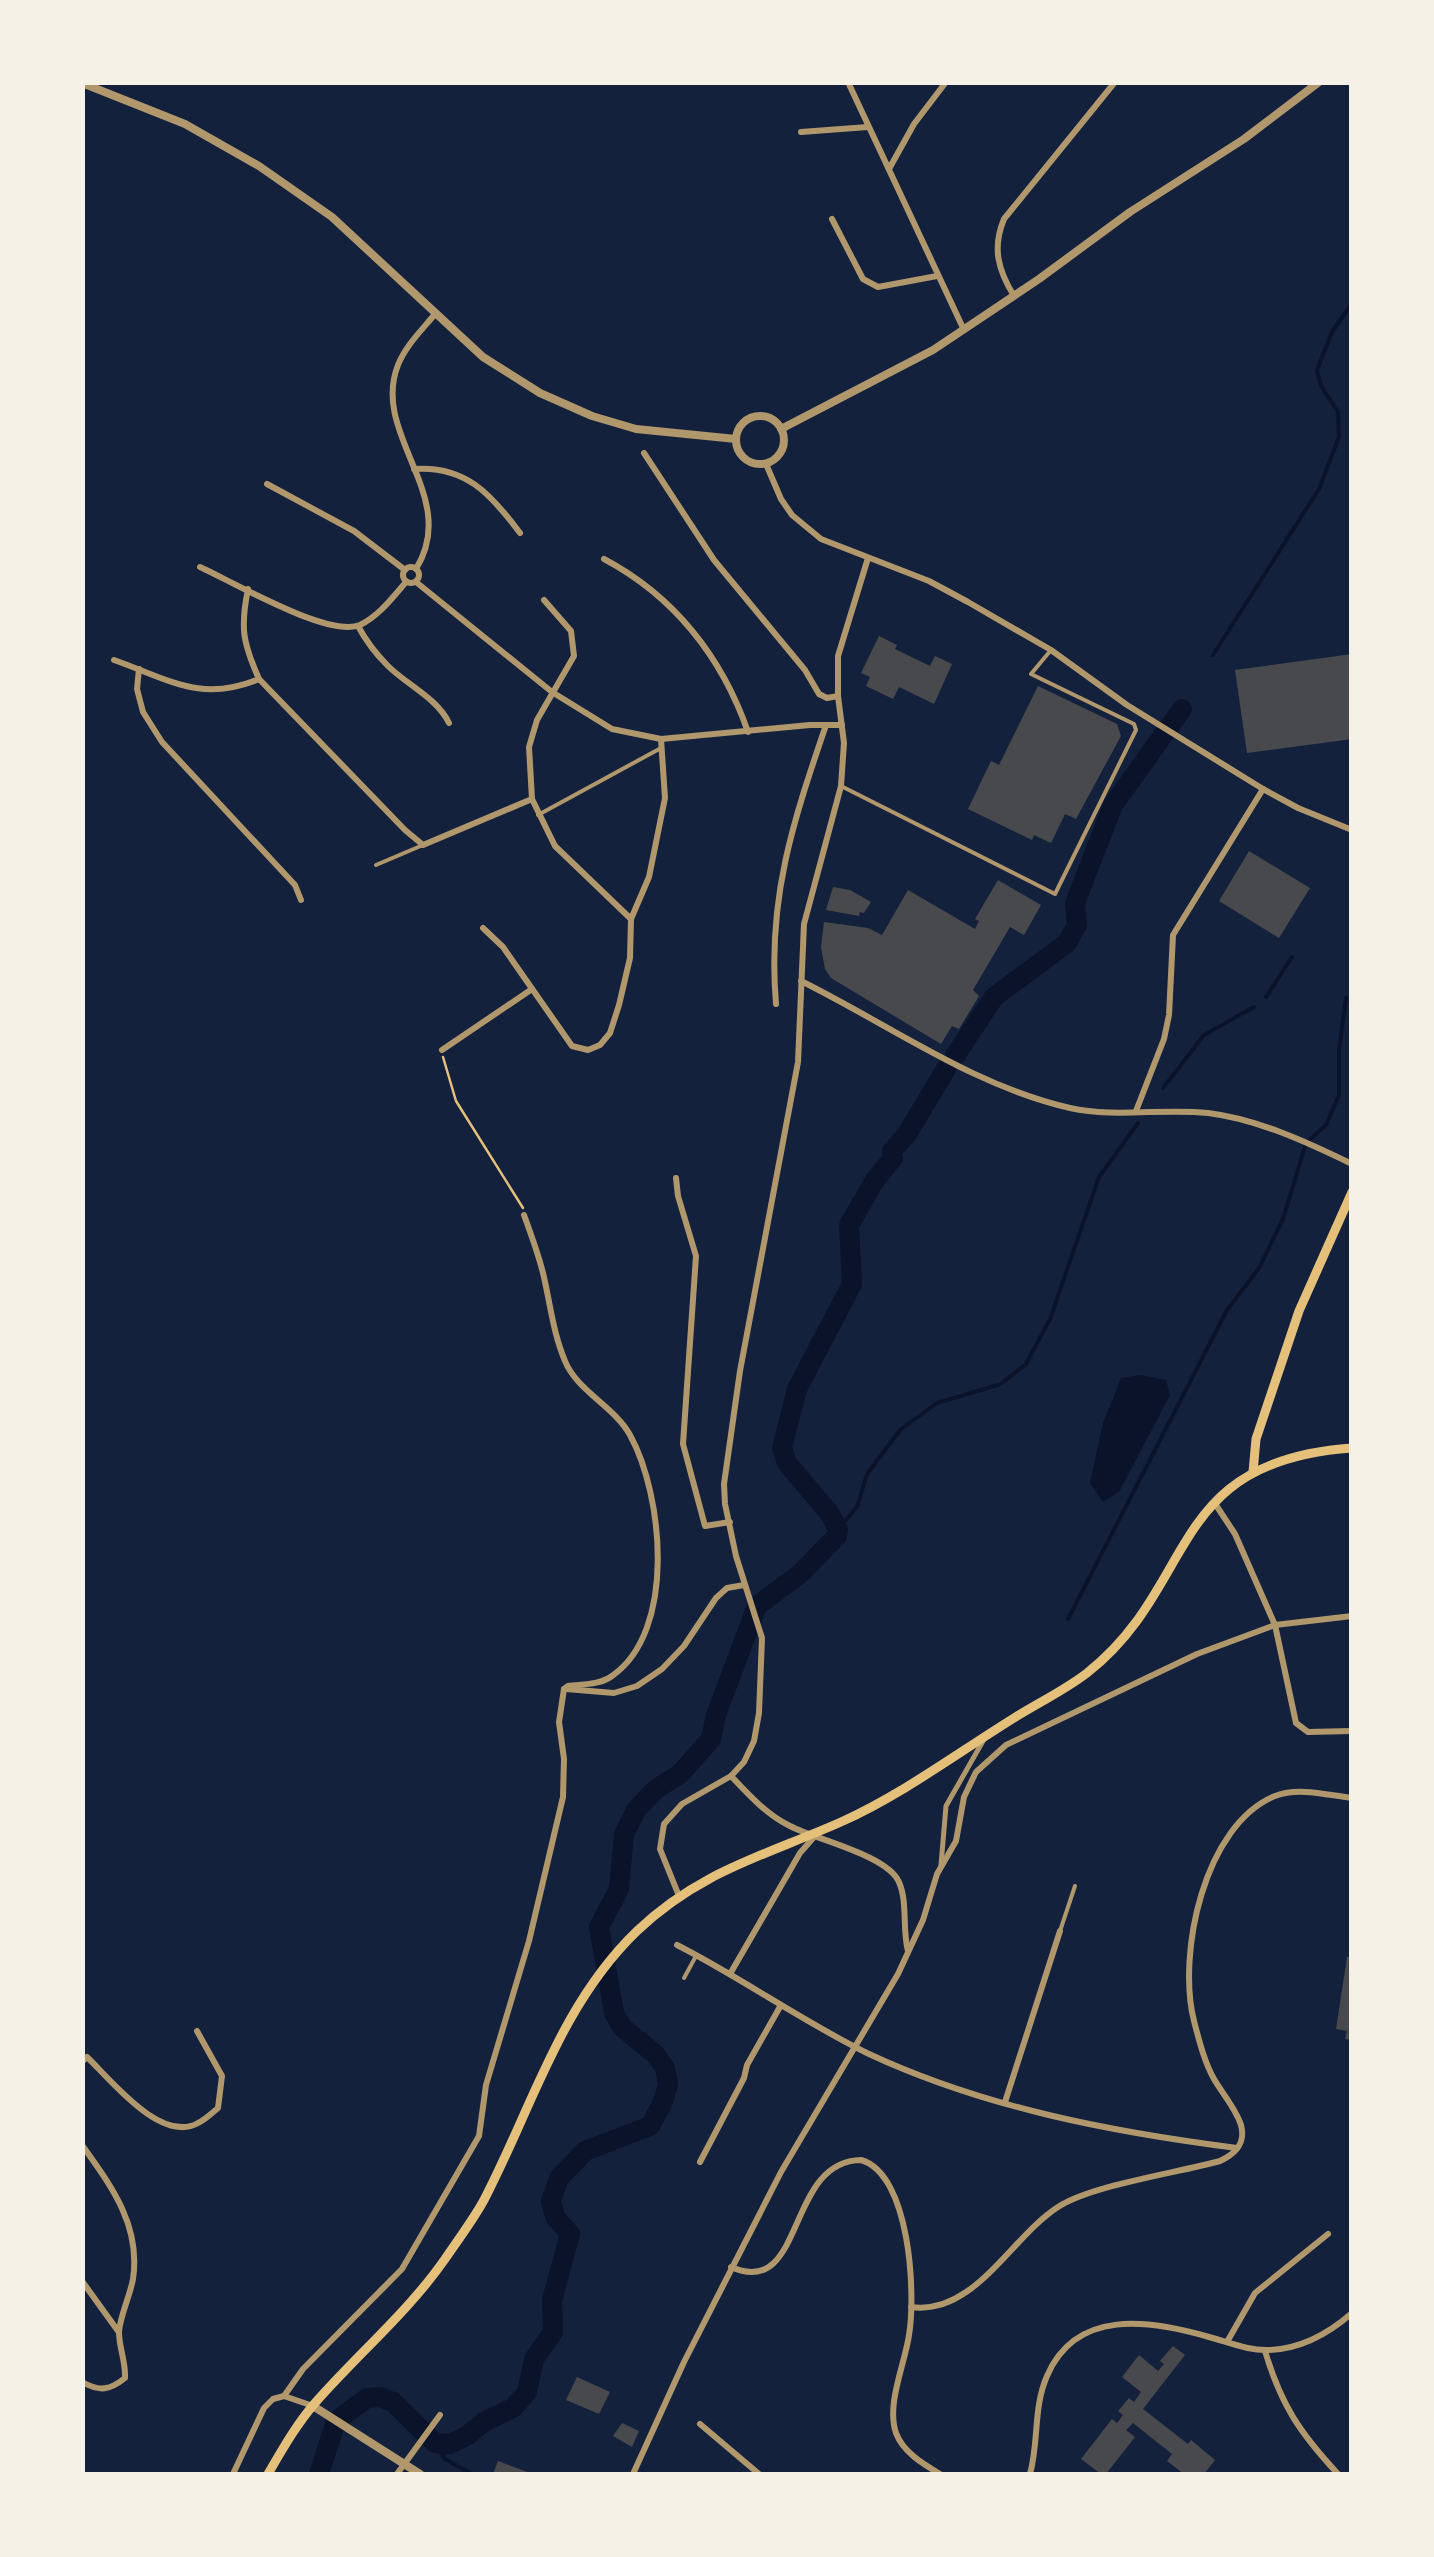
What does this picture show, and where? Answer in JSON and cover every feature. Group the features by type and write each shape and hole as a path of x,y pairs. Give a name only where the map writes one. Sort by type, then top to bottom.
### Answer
{"main road":[{"path":"1252,1472 1256,1439 1299,1311 1352,1192"},
{"path":"268,2474 312,2406 442,2263 482,2202 575,2007 625,1944 679,1896 713,1874 839,1822 946,1765 1084,1675 1108,1655 1146,1606 1195,1524 1214,1502 1252,1472 1321,1450 1352,1448"}],"street":[{"path":"848,82 964,330"},
{"path":"888,170 914,124 946,82"},
{"path":"1014,296 997,259 996,246 1004,219 1115,82"},
{"path":"781,429 915,361 964,330 1130,212 1244,139 1319,82"},
{"path":"82,83 224,144 332,218 483,357 510,376 592,416 636,429 736,439"},
{"path":"802,132 868,128"},
{"path":"832,219 863,279 870,284 878,287 937,276"},
{"path":"416,569 426,553 431,528 395,408 393,384 404,352 436,314"},
{"path":"753,417 772,419 781,429 784,439 780,453 766,464 746,460 737,447 742,424 753,417"},
{"path":"644,453 714,560 805,670 819,694 827,698 838,696"},
{"path":"766,464 781,499 806,528 839,548 939,586 1051,650 1176,736 1264,789 1352,830"},
{"path":"414,469 441,469 471,480 493,498 520,533"},
{"path":"267,484 354,532 405,570 416,569"},
{"path":"679,1896 663,1864 660,1849 664,1824 682,1804 731,1776 749,1753 756,1729 763,1651 744,1585 724,1484 740,1371 798,1062 804,924 841,786 841,640 868,558"},
{"path":"604,559 636,576 696,634 719,665 748,732"},
{"path":"200,567 308,620 332,626 358,626 384,608 406,582 416,582 552,692 612,729 662,743 842,725"},
{"path":"416,569 416,582"},
{"path":"405,570 406,582"},
{"path":"248,589 242,620 245,648 259,679 423,844 532,799"},
{"path":"544,600 571,630 574,656 537,720 530,747 532,799 555,846 631,919"},
{"path":"358,626 388,667 443,712 448,723"},
{"path":"114,660 201,692 234,690 259,679"},
{"path":"139,669 143,712 162,742 294,885 300,900"},
{"path":"776,1004 772,967 777,892 794,819 826,725"},
{"path":"483,928 503,947 572,1046 588,1050 600,1045 610,1033 619,1005 630,958 631,919 649,877 664,798 662,743"},
{"path":"1136,1111 1164,1039 1173,935 1264,789"},
{"path":"801,981 962,1068 1013,1091 1076,1109 1226,1117 1277,1131 1352,1164"},
{"path":"442,1050 532,989"},
{"path":"676,1178 696,1256 683,1444 705,1526 730,1522"},
{"path":"524,1214 542,1267 566,1365 631,1436 644,1473 660,1560 648,1627 627,1661 613,1676 600,1682 564,1689"},
{"path":"1214,1502 1234,1534 1275,1625 1296,1724 1308,1732 1352,1731"},
{"path":"564,1689 614,1693 637,1686 662,1669 684,1646 716,1598 727,1588 744,1585"},
{"path":"633,2474 731,2267 908,1951 956,1840 968,1786 976,1772 1006,1745 1198,1654 1275,1625 1352,1616"},
{"path":"232,2474 264,2408 284,2396 402,2268 479,2136 486,2086 529,1941 563,1797 560,1722 564,1689"},
{"path":"941,1868 946,1806 985,1738"},
{"path":"731,1776 774,1817 886,1866 901,1891 908,1951"},
{"path":"910,2307 938,2307 958,2296 1046,2216 1069,2201 1220,2161 1238,2148 1241,2125 1209,2070 1190,2004 1194,1930 1203,1884 1225,1843 1264,1802 1292,1792 1352,1798"},
{"path":"730,1974 800,1853 814,1837"},
{"path":"1005,2102 1060,1932"},
{"path":"677,1945 856,2046 931,2079 1090,2125 1238,2148"},
{"path":"700,2162 744,2078 747,2064 781,2005"},
{"path":"82,2062 87,2057 159,2122 175,2127 196,2125 218,2108 222,2076 197,2031"},
{"path":"82,2146 112,2188 131,2224 135,2249 133,2277 119,2332"},
{"path":"731,2267 751,2272 774,2263 786,2249 817,2182 843,2163 866,2162 878,2168 900,2209 910,2307 910,2332 894,2421 905,2448 940,2474"},
{"path":"1228,2342 1255,2293 1328,2234"},
{"path":"82,2280 119,2332 126,2364 125,2378 112,2388 102,2390 82,2382"},
{"path":"1030,2474 1043,2387 1059,2356 1078,2336 1098,2327 1130,2322 1182,2329 1265,2351 1308,2342 1352,2313"},
{"path":"1265,2351 1282,2403 1302,2436 1338,2474"},
{"path":"284,2396 312,2406 420,2474"},
{"path":"397,2474 440,2416"},
{"path":"700,2424 759,2474"}],"lane":[{"path":"841,786 1055,894 1136,730 1134,724 1031,674 1051,650"},
{"path":"538,815 662,743"},
{"path":"376,865 423,844"},
{"path":"1060,1932 1074,1886"},
{"path":"684,1978 697,1955"}],"path":[{"path":"442,1050 456,1101 524,1214"}],"water":[{"path":"1141,1375 1166,1380 1170,1395 1119,1492 1103,1502 1090,1483 1103,1423 1121,1378"}],"building":[{"path":"879,636 897,645 895,649 930,666 935,656 952,664 934,704 899,687 893,699 866,686 870,677 861,673"},
{"path":"1352,654 1352,739 1247,753 1235,670"},
{"path":"1038,686 1117,724 1121,736 1076,819 1065,814 1051,843 1034,835 1032,840 968,809 991,761 999,765"},
{"path":"1249,851 1310,888 1279,938 1219,901"},
{"path":"998,880 1041,905 1024,935 1010,927 973,990 979,996 959,1029 952,1026 941,1044 831,978 825,969 821,947 824,922 868,928 882,935 908,890 975,929 979,921 975,919"},
{"path":"833,887 850,890 871,902 859,916 826,910"},
{"path":"1347,1957 1352,1957 1352,2040 1345,2039 1347,2031 1336,2029"},
{"path":"1173,2346 1185,2355 1143,2409 1215,2460 1204,2474 1184,2474 1167,2461 1172,2454 1133,2423 1126,2430 1135,2437 1106,2474 1101,2474 1081,2459 1112,2419 1117,2423 1123,2415 1118,2411 1129,2398 1134,2402 1141,2392 1122,2377 1139,2355 1158,2371 1164,2364 1160,2361"},
{"path":"577,2377 610,2392 599,2414 566,2400"},
{"path":"622,2423 639,2431 632,2447 613,2436"},
{"path":"498,2461 533,2474 493,2474"}],"waterway":[{"path":"1213,655 1319,489 1339,437 1338,412 1321,386 1317,370 1332,332 1352,303"},
{"path":"955,1056 994,997 1067,943 1077,925 1075,903 1113,805 1182,709"},
{"path":"1266,997 1292,957"},
{"path":"1068,1619 1227,1310 1259,1268 1283,1219 1306,1143 1326,1125 1339,1095 1339,1050 1346,998"},
{"path":"1163,1088 1204,1035 1254,1007"},
{"path":"319,2474 336,2421 367,2398 393,2402 435,2443 450,2444 513,2408 527,2392 534,2359 553,2332 552,2300 570,2234 555,2217 551,2201 559,2178 585,2151 650,2126 662,2104 668,2085 665,2068 655,2054 622,2027 614,2013 599,1927 619,1889 624,1834 636,1810 656,1789 680,1774 711,1739 716,1715 757,1606 801,1573 837,1536 838,1529 830,1514 787,1463 782,1448 797,1389 852,1284 849,1225 946,1069"},
{"path":"838,1529 857,1507 867,1474 901,1429 937,1403 1001,1384 1026,1364 1050,1319 1099,1177 1138,1123"},
{"path":"435,2443 445,2459 472,2474"}]}
